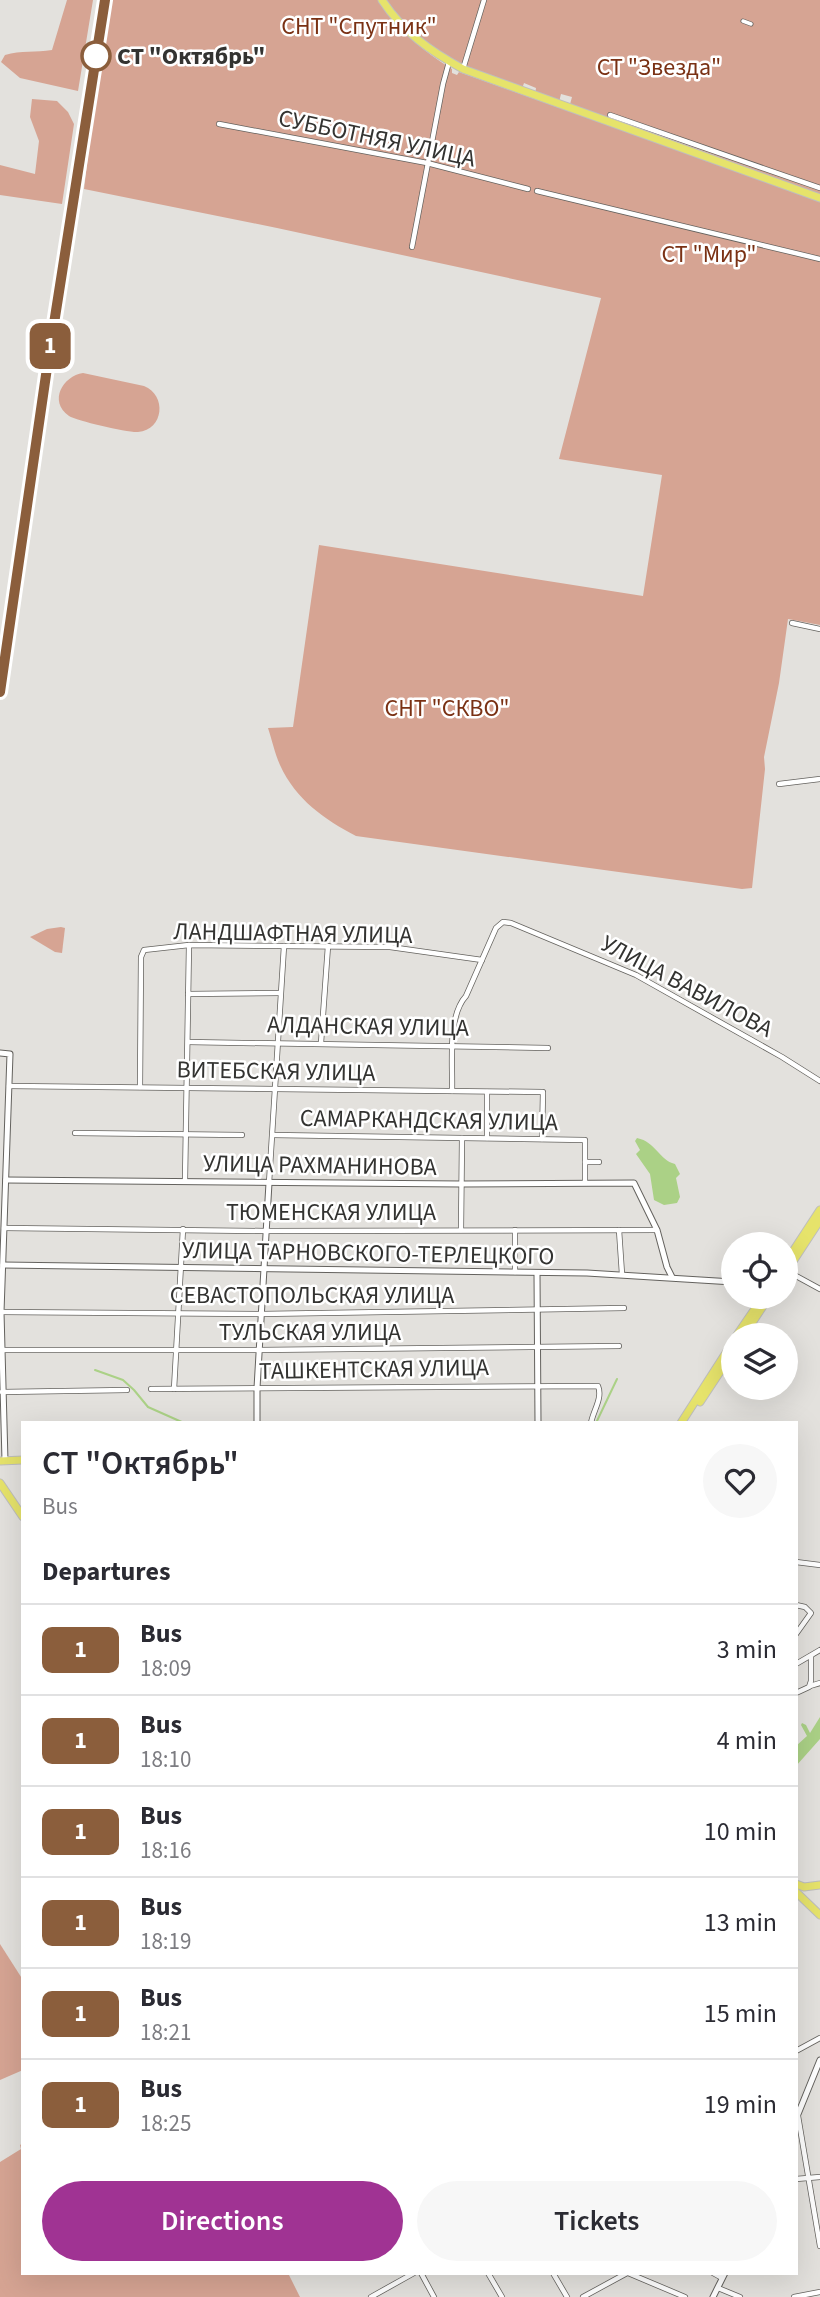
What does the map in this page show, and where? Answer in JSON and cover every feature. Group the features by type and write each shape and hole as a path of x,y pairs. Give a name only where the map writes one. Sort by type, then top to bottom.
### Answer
{"main road":[{"path":"0,693 47,368 105,0"},
{"path":"382,0 406,32 434,54 463,69 820,198"},
{"path":"798,1244 820,1210"},
{"path":"798,1253 820,1220"},
{"path":"682,1421 721,1361"},
{"path":"687,1421 721,1370"},
{"path":"2,1462 21,1460"},
{"path":"0,1483 21,1514"},
{"path":"798,1884 811,1886 820,1883"},
{"path":"798,1894 820,1915"}],"street":[{"path":"463,69 484,0"},
{"path":"743,21 751,24"},
{"path":"412,247 449,62"},
{"path":"610,115 820,188"},
{"name":"СУББОТНЯЯ УЛИЦА","path":"219,124 427,163 528,189"},
{"path":"537,191 820,259"},
{"path":"792,623 820,629"},
{"path":"779,784 820,779"},
{"name":"УЛИЦА ВАВИЛОВА","path":"452,1091 455,1018 459,1004 466,996 496,928 503,922 512,923 636,975 820,1081"},
{"path":"185,1181 189,945"},
{"name":"ЛАНДШАФТНАЯ УЛИЦА","path":"140,1087 141,957 145,950 189,945 390,947 482,960"},
{"path":"257,1421 274,1089 285,946"},
{"path":"321,1044 328,946"},
{"path":"188,994 280,993"},
{"name":"АЛДАНСКАЯ УЛИЦА","path":"188,1042 548,1048"},
{"path":"0,1053 10,1054 1,1312 2,1462"},
{"name":"ВИТЕБСКАЯ УЛИЦА","path":"9,1086 543,1093 542,1139"},
{"path":"487,1092 487,1138"},
{"path":"75,1133 242,1135"},
{"name":"САМАРКАНДСКАЯ УЛИЦА","path":"273,1135 585,1140 585,1162"},
{"path":"461,1230 462,1138"},
{"path":"585,1182 585,1162 599,1162"},
{"name":"УЛИЦА РАХМАНИНОВА","path":"6,1180 634,1183 657,1230"},
{"name":"ТЮМЕНСКАЯ УЛИЦА","path":"4,1228 266,1231 657,1230"},
{"path":"174,1389 183,1229"},
{"path":"515,1230 515,1272"},
{"path":"619,1230 622,1274"},
{"path":"657,1230 672,1277"},
{"name":"УЛИЦА ТАРНОВСКОГО-ТЕРЛЕЦКОГО","path":"3,1265 622,1274 721,1281"},
{"path":"537,1273 538,1421"},
{"path":"798,1277 820,1289"},
{"name":"СЕВАСТОПОЛЬСКАЯ УЛИЦА","path":"1,1312 261,1314 624,1308"},
{"name":"ТУЛЬСКАЯ УЛИЦА","path":"1,1350 619,1346"},
{"name":"ТАШКЕНТСКАЯ УЛИЦА","path":"150,1389 598,1386 600,1398 591,1421"},
{"path":"1,1392 127,1390"},
{"path":"798,1562 820,1565"},
{"path":"798,1605 805,1607 811,1614 798,1631"},
{"path":"798,1663 820,1650"},
{"path":"809,1687 811,1656"},
{"path":"798,1692 820,1683"},
{"path":"798,2050 820,2038"},
{"path":"798,2114 820,2060"},
{"path":"798,2122 820,2246"},
{"path":"798,2179 820,2177"},
{"path":"371,2297 410,2275"},
{"path":"422,2275 434,2297"},
{"path":"489,2275 502,2297"},
{"path":"554,2275 567,2297"},
{"path":"587,2296 622,2275"},
{"path":"627,2275 685,2297"},
{"path":"713,2297 723,2275"},
{"path":"718,2288 740,2297"},
{"path":"794,2297 820,2292"}],"green space":[{"path":"67,0 93,0 78,91 20,78 1,62 5,55 11,53 52,50"},
{"path":"107,0 381,0 403,30 431,55 452,69 452,73 457,75 459,72 820,201 820,625 788,619 764,757 752,888 742,889 356,836 322,815 294,788 280,765 268,728 293,727 319,545 643,596 662,475 559,459 601,298 84,189"},
{"name":"СТ \"Звезда\"","path":"385,0 820,0 820,196 569,108 572,97 561,94 558,106 535,96 536,88 524,83 521,92 461,69 407,30"},
{"path":"32,99 57,101 68,112 74,124 62,204 0,195 0,165 35,174 39,141 30,117"},
{"path":"83,373 144,386 151,390 159,404 157,419 153,425 147,430 133,432 92,424 69,416 60,403 61,390 69,379"},
{"path":"65,928 62,953 55,952 30,937 47,929"},
{"path":"0,1944 21,1977 21,2071 0,2080"},
{"path":"21,2149 21,2275 289,2275 300,2297 0,2297 0,2162"}],"shaded area":[{"path":"637,1138 649,1143 665,1159 675,1164 680,1174 676,1178 680,1197 677,1203 664,1205 654,1200 650,1174 636,1154 640,1150 635,1141"},
{"path":"820,1717 820,1739 798,1764 798,1744 807,1736 802,1723 810,1733"}],"waterway":[{"path":"95,1370 123,1380 148,1407 180,1421"},
{"path":"597,1421 617,1379"}],"bus line":[{"name":"1","path":"0,692 47,368 105,0"}],"place":[{"name":"СТ \"Октябрь\"","path":"96,56"}],"park label":[{"name":"СНТ \"Спутник\"","path":"359,26"},
{"name":"СТ \"Мир\"","path":"709,254"},
{"name":"СНТ \"СКВО\"","path":"447,708"}]}
